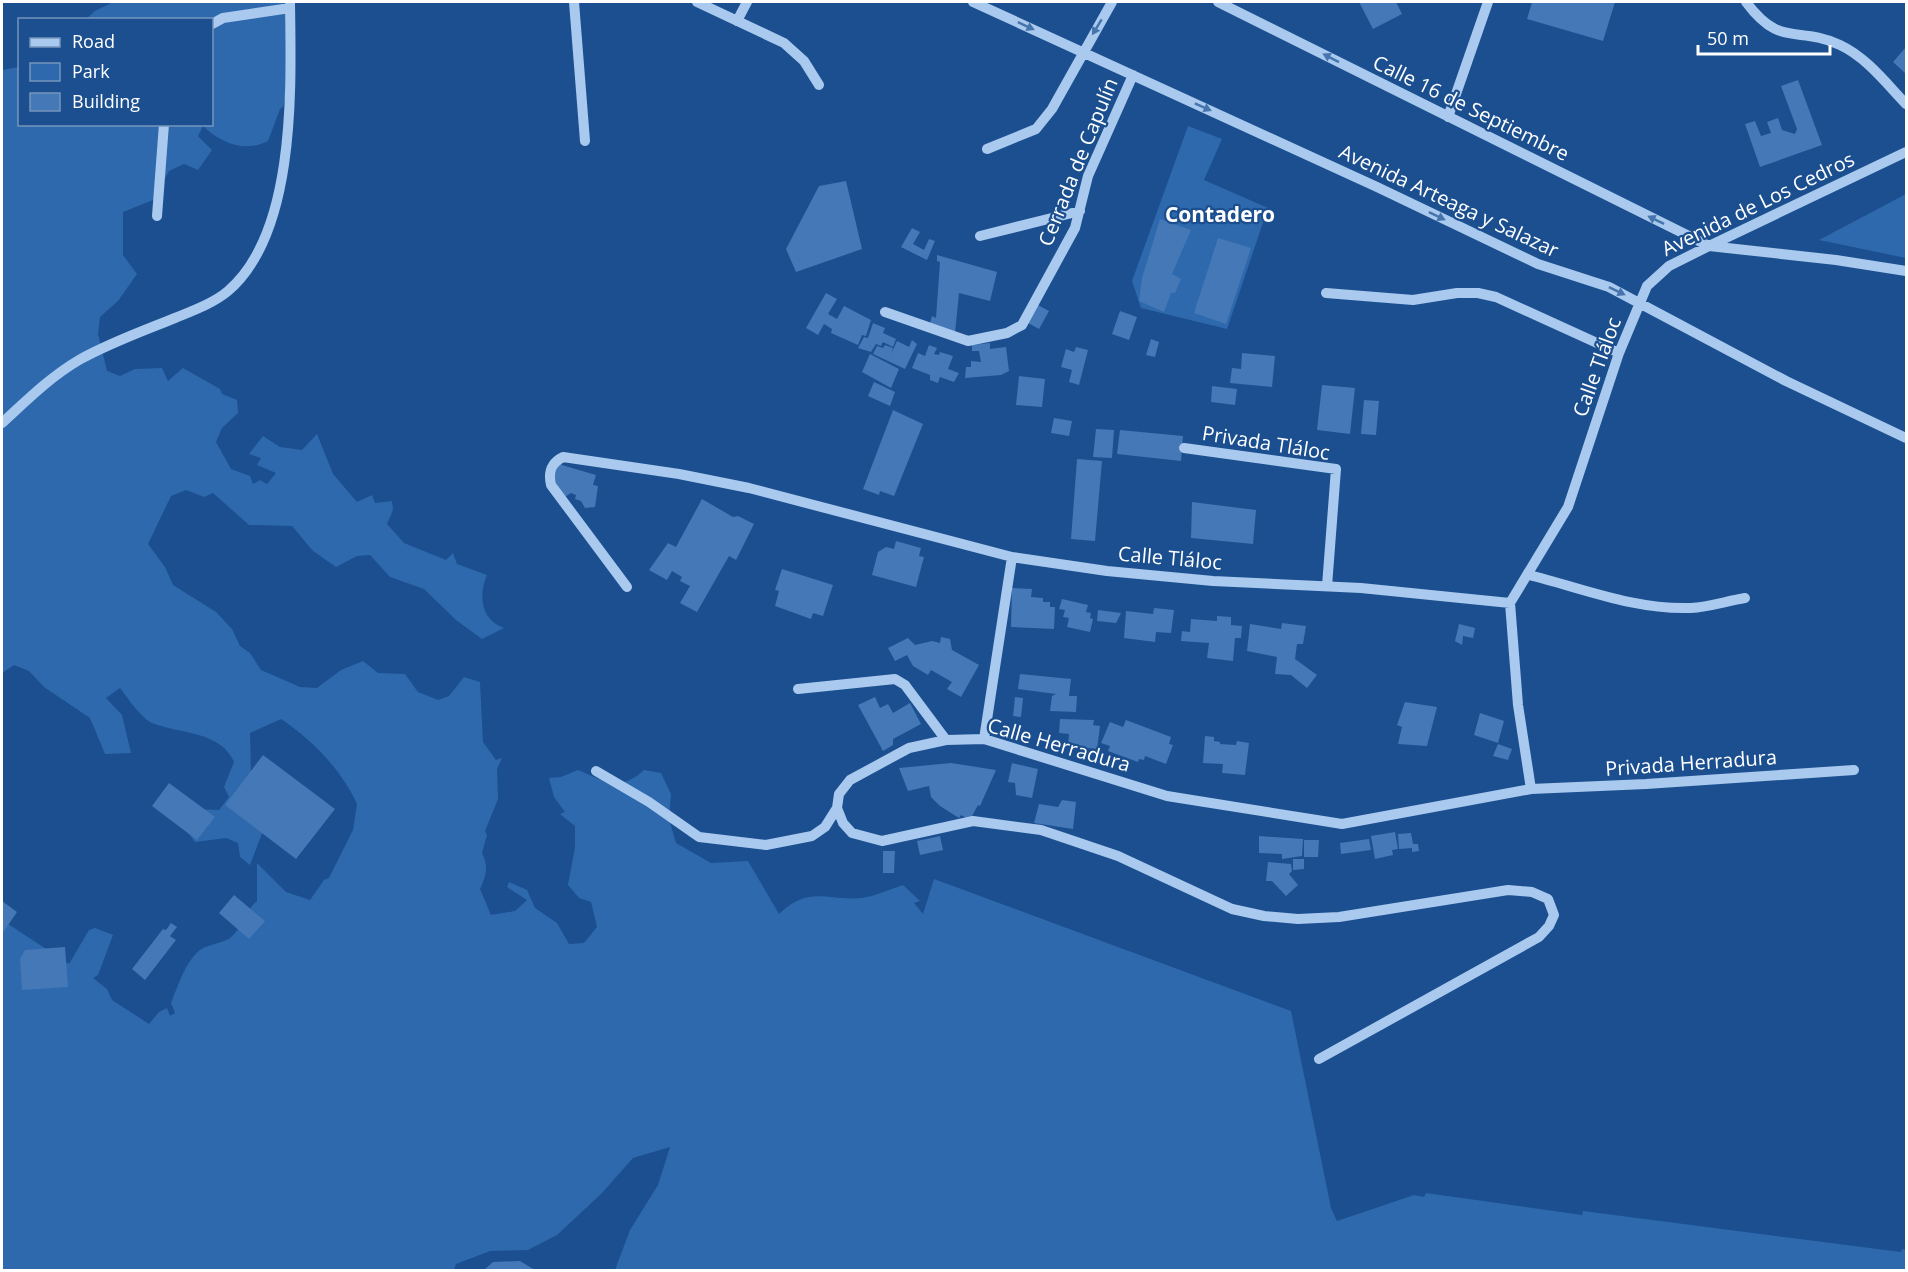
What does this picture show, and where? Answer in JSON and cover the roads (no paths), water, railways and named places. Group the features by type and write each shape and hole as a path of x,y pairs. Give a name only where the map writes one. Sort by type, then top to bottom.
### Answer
{"street":[{"path":"573,2 585,141"},
{"path":"697,2 784,43 804,61 819,85"},
{"path":"737,21 747,2"},
{"name":"Avenida Arteaga y Salazar","path":"973,2 1538,264 1609,286 1786,381 1906,438"},
{"path":"987,149 1036,129 1052,109 1112,2"},
{"name":"Calle 16 de Septiembre","path":"1218,2 1709,246"},
{"path":"1448,117 1488,2"},
{"path":"1746,2 1764,24 1774,30 1828,40 1857,54 1906,104"},
{"path":"2,423 46,384 80,360 194,310 227,292 252,263 277,198 286,154 290,5 223,18 213,23"},
{"name":"Cerrada de Capulín","path":"885,312 968,341 1007,333 1022,325 1075,228 1088,176 1133,75"},
{"path":"157,216 164,126"},
{"name":"Avenida de Los Cedros","path":"1640,303 1647,286 1656,275 1709,246 1906,152"},
{"path":"980,236 1080,211"},
{"path":"1709,246 1836,260 1906,271"},
{"path":"1326,293 1413,300 1478,293 1496,297 1619,353"},
{"name":"Calle Tláloc","path":"627,587 574,519 551,485 549,476 556,461 563,457 576,457 702,478 873,519 1012,557 1107,572 1327,586 1510,603 1568,507 1619,353 1640,303"},
{"name":"Privada Tláloc","path":"1184,448 1336,469 1327,586"},
{"path":"984,739 1012,557"},
{"path":"1529,575 1605,597 1647,605 1692,608 1745,598"},
{"path":"1510,603 1518,705 1531,789"},
{"path":"798,689 895,679 905,685 946,740"},
{"name":"Calle Herradura","path":"596,771 649,802 699,837 766,845 812,836 825,827 837,808 839,794 844,785 865,770 909,748 946,740 984,739 1167,796 1342,824 1531,789"},
{"name":"Privada Herradura","path":"1531,789 1854,770"},
{"path":"837,808 843,823 852,833 882,841 973,821 1041,830 1118,856 1232,909 1264,916 1298,919 1339,917 1508,890 1532,892 1548,899 1554,915 1549,926 1539,937 1319,1059"}],"district":[{"name":"Contadero","path":"1220,215"}]}
